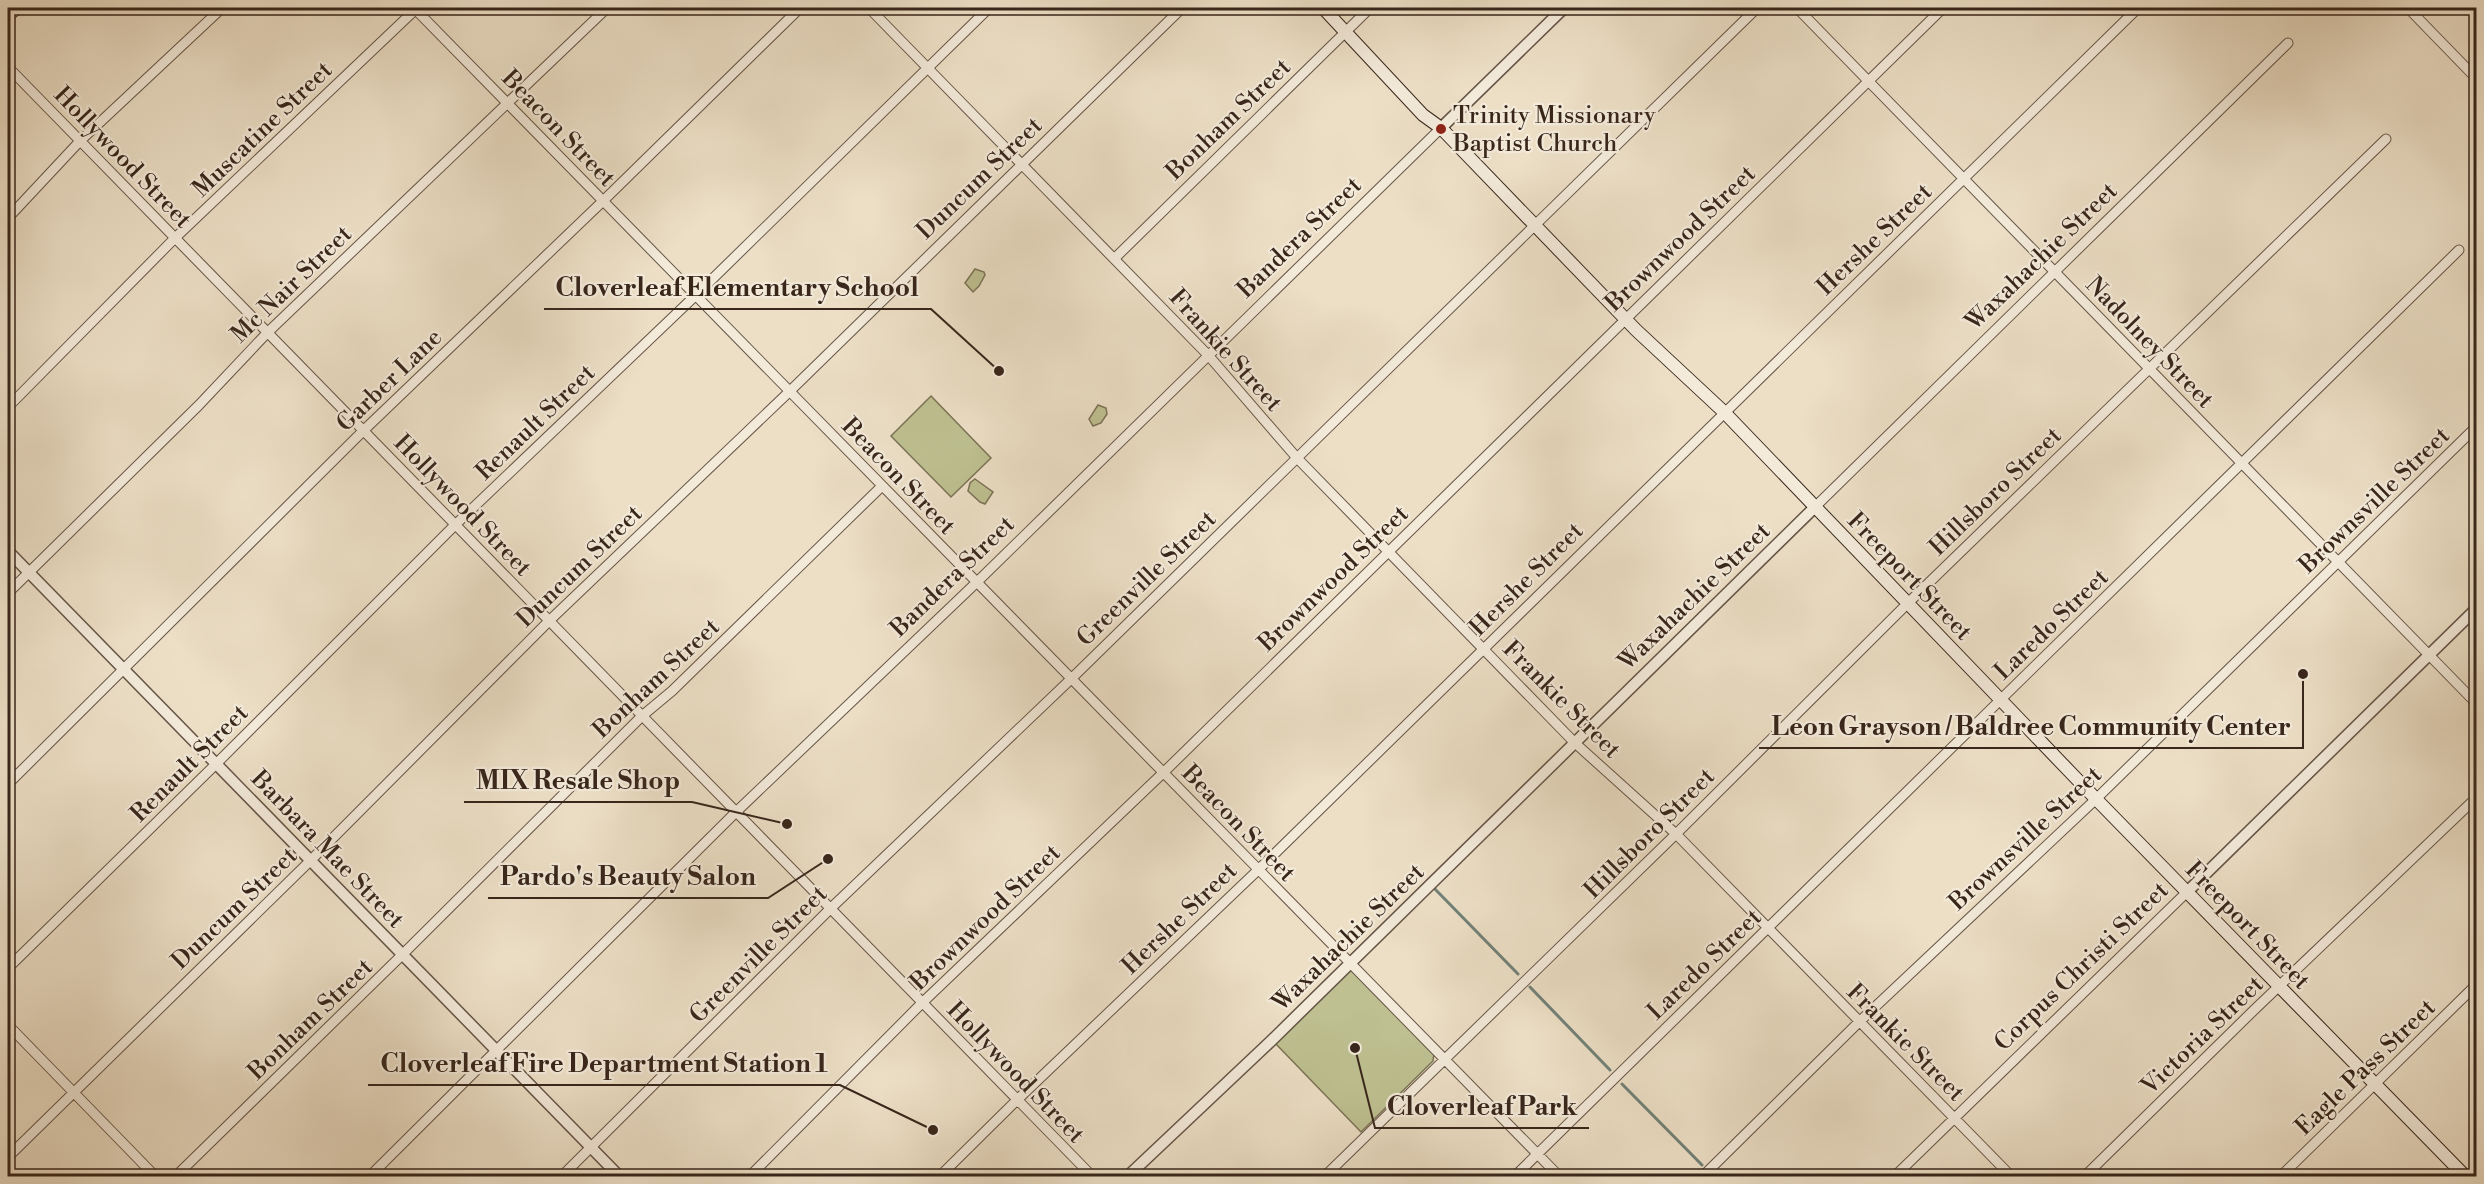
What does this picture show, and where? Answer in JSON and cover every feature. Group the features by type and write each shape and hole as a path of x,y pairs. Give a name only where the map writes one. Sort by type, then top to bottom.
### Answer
{"main road":[{"path":"8,15 17,8"},
{"name":"Freeport Street","path":"1323,8 1423,115 1441,128 1626,319 1724,412 2096,800 2465,1176"}],"street":[{"path":"8,218 80,141 222,8"},
{"name":"Beacon Street","path":"415,8 1559,1176"},
{"name":"Muscatine Street","path":"8,407 175,238 415,8"},
{"name":"Mc Nair Street","path":"8,592 199,405 267,333 607,8"},
{"name":"Garber Lane","path":"8,784 363,431 800,8"},
{"name":"Frankie Street","path":"869,8 1208,356 1297,458 1388,552 1575,743 1676,834 1858,1023 2011,1176"},
{"name":"Renault Street","path":"8,968 455,525 696,295 989,8"},
{"name":"Duncum Street","path":"8,1157 310,861 549,621 790,391 1182,8"},
{"name":"Bonham Street","path":"1114,258 1370,8"},
{"name":"Bandera Street","path":"369,1176 497,1052 736,813 977,582 1564,8"},
{"name":"Greenville Street","path":"562,1176 830,909 1071,678 1757,8"},
{"name":"Nadolney Street","path":"1797,8 2476,703"},
{"name":"Brownwood Street","path":"750,1176 922,1003 1163,773 1943,8"},
{"name":"Hershe Street","path":"940,1176 1258,870 2138,8"},
{"path":"2408,8 2476,78"},
{"name":"Waxahachie Street","path":"1128,1176 1350,963 2288,43"},
{"name":"Hollywood Street","path":"8,67 1092,1176"},
{"name":"Hillsboro Street","path":"1325,1176 1676,834 1908,603 2151,370 2386,139"},
{"name":"Laredo Street","path":"1515,1176 2459,250"},
{"name":"Brownsville Street","path":"1703,1176 1858,1023 2096,800 2476,427"},
{"name":"Bonham Street","path":"176,1176 642,716 672,692 882,486"},
{"name":"Barbara Mae Street","path":"8,551 619,1176"},
{"name":"Corpus Christi Street","path":"1895,1176 2476,609"},
{"name":"Victoria Street","path":"2085,1176 2253,1011 2476,798"},
{"name":"Eagle Pass Street","path":"2281,1176 2476,985"},
{"path":"8,1025 155,1176"},
{"path":"2471,1176 2476,1171"}],"green space":[{"path":"975,269 984,272 985,275 973,292 965,283"},
{"path":"931,396 991,458 951,497 891,436"},
{"path":"1098,405 1106,408 1107,414 1101,423 1093,426 1089,419"},
{"path":"975,479 993,492 985,504 968,491 970,483"},
{"path":"1353,970 1434,1053 1433,1061 1361,1132 1275,1043 1346,972"}],"waterway":[{"path":"1433,887 1518,974"},
{"path":"1530,987 1610,1070"},
{"path":"1622,1084 1702,1165"}],"place":[{"name":"Trinity Missionary Baptist Church","path":"1441,129"},
{"name":"Cloverleaf Elementary School","path":"999,371"},
{"name":"Leon Grayson / Baldree Community Center","path":"2303,674"},
{"name":"MIX Resale Shop","path":"787,824"},
{"name":"Pardo's Beauty Salon","path":"828,859"},
{"name":"Cloverleaf Park","path":"1355,1048"},
{"name":"Cloverleaf Fire Department Station 1","path":"933,1130"}]}
